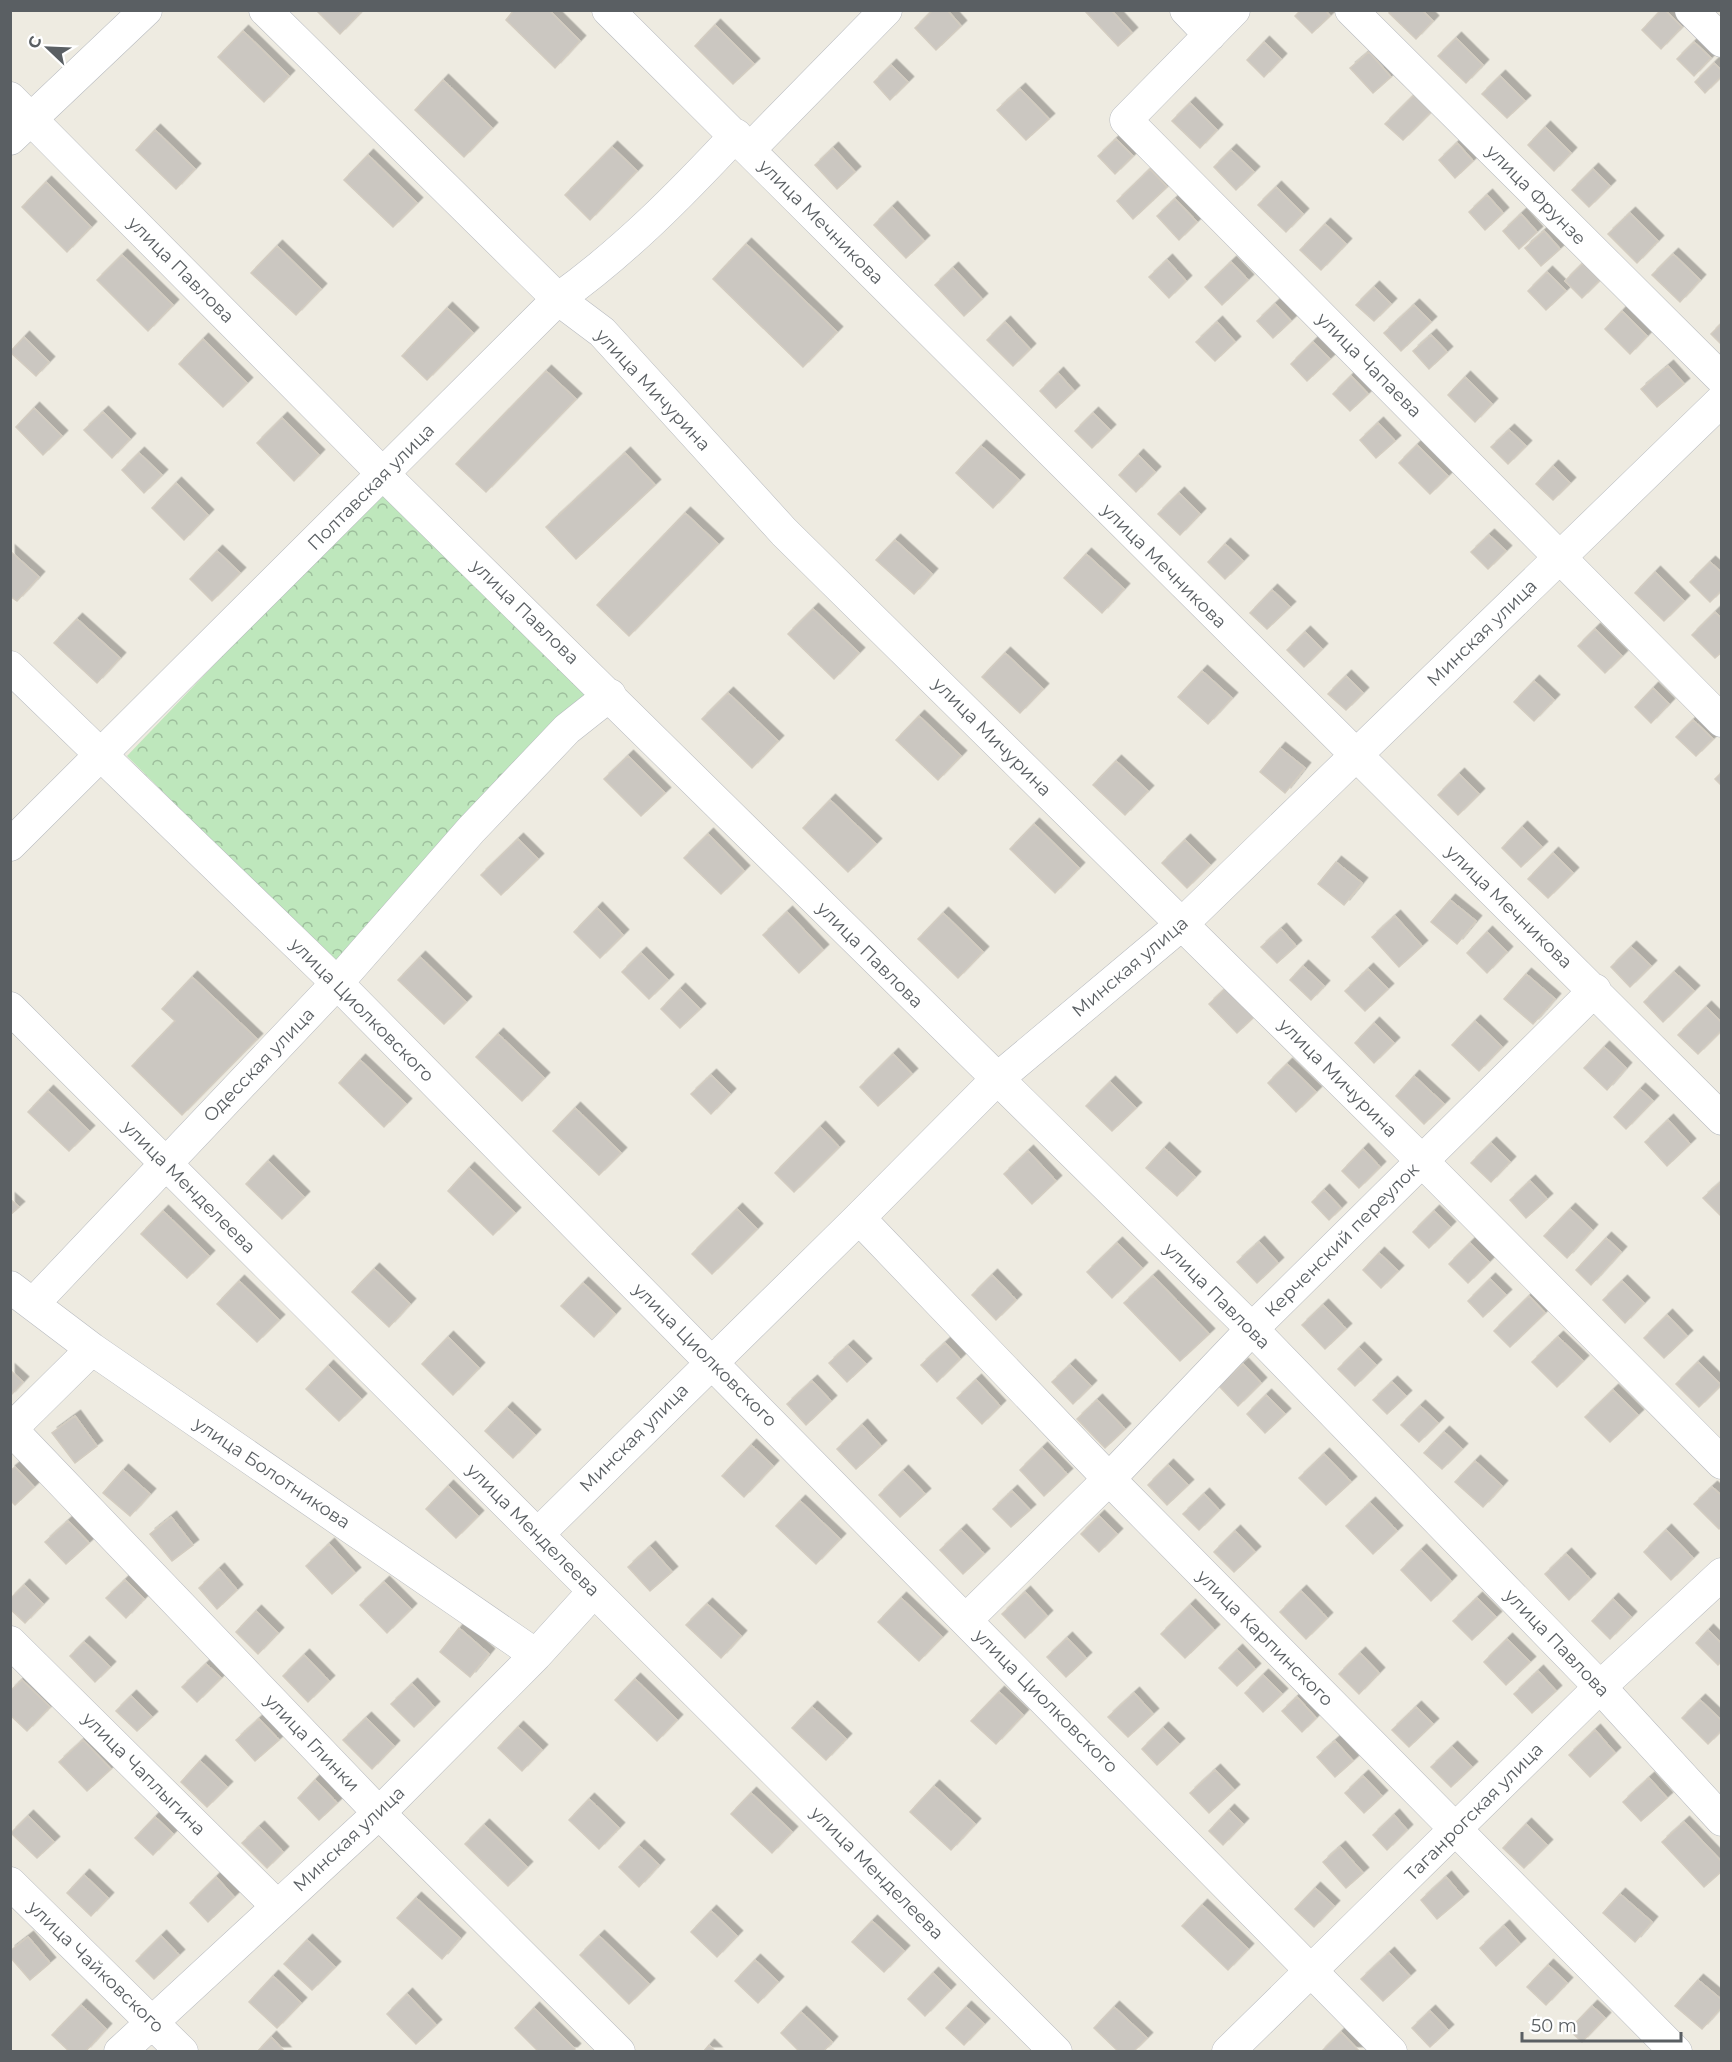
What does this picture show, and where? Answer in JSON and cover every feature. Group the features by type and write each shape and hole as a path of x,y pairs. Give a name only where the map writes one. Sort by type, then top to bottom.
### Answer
{"street":[{"path":"17,119 146,10"},
{"name":"улица Мичурина","path":"265,10 558,299 602,332 784,532 1421,1160 1722,1463"},
{"name":"улица Мечникова","path":"608,10 1355,757 1594,990 1722,1119"},
{"name":"Полтавская улица","path":"10,845 558,299 605,265 693,181 743,143 886,10"},
{"path":"1186,10 1210,35 1234,10"},
{"name":"улица Фрунзе","path":"1351,10 1722,379"},
{"path":"1691,10 1722,41"},
{"name":"улица Чапаева","path":"1210,35 1126,120 1722,721"},
{"name":"улица Павлова","path":"17,119 610,695 996,1080 1252,1329 1600,1687 1722,1820"},
{"name":"Минская улица","path":"538,1534 996,1080 1182,924 1722,400"},
{"name":"улица Циолковского","path":"10,667 337,983 1313,1970 1391,2052"},
{"name":"Одесская улица","path":"22,1296 165,1164 337,983 471,830 567,729 610,695"},
{"name":"Керченский переулок","path":"966,1620 1108,1479 1252,1329 1594,990"},
{"name":"улица Менделеева","path":"10,1008 1056,2052"},
{"name":"улица Карпинского","path":"859,1218 1108,1479 1676,2052"},
{"name":"улица Болотникова","path":"22,1296 92,1349 536,1655"},
{"path":"11,1430 92,1349"},
{"name":"улица Глинки","path":"11,1430 379,1813 619,2052"},
{"name":"Таганрогская улица","path":"1228,2052 1600,1687 1722,1574"},
{"name":"Минская улица","path":"120,2052 379,1813 536,1655 594,1591"},
{"name":"улица Чаплыгина","path":"10,1642 277,1906"},
{"name":"улица Чайковского","path":"10,1883 182,2052"}],"green space":[{"path":"381,490 587,693 338,967 127,756"}],"building":[{"path":"316,10 363,10 340,34"},
{"path":"514,10 549,10 580,41 555,68 506,20"},
{"path":"933,10 947,10 961,26 936,50 915,28"},
{"path":"1087,10 1111,10 1132,33 1118,46 1086,12"},
{"path":"1301,10 1325,10 1330,16 1312,33 1295,16"},
{"path":"1391,10 1422,10 1433,21 1416,39 1389,13"},
{"path":"1661,10 1665,10 1682,27 1661,49 1642,30"},
{"path":"715,25 754,64 733,84 695,46"},
{"path":"243,31 289,76 264,102 218,57"},
{"path":"1456,38 1483,65 1466,83 1438,56"},
{"path":"1264,42 1281,59 1264,77 1247,60"},
{"path":"1694,42 1711,58 1694,76 1677,59"},
{"path":"1369,52 1391,77 1373,93 1350,68"},
{"path":"1714,63 1722,71 1722,76 1705,93 1695,82"},
{"path":"891,65 908,82 890,100 874,82"},
{"path":"1500,76 1525,101 1507,118 1482,94"},
{"path":"443,80 492,128 464,157 415,110"},
{"path":"1020,89 1049,119 1026,140 997,110"},
{"path":"1414,95 1431,112 1403,140 1385,124"},
{"path":"1190,103 1217,130 1200,148 1172,121"},
{"path":"1545,127 1571,153 1554,171 1528,145"},
{"path":"155,130 195,169 176,189 136,150"},
{"path":"1116,139 1133,156 1115,174 1098,156"},
{"path":"1457,143 1473,161 1455,178 1439,160"},
{"path":"612,147 637,171 590,220 565,195"},
{"path":"833,148 855,172 837,189 815,165"},
{"path":"1231,150 1254,172 1236,190 1214,167"},
{"path":"368,155 417,203 393,227 344,180"},
{"path":"1150,169 1167,187 1133,219 1117,201"},
{"path":"1593,169 1610,186 1589,207 1572,190"},
{"path":"46,182 91,227 67,252 22,207"},
{"path":"1276,187 1303,214 1286,232 1258,205"},
{"path":"1487,195 1503,213 1485,230 1469,212"},
{"path":"1175,199 1197,222 1179,240 1157,216"},
{"path":"892,207 924,241 906,258 874,225"},
{"path":"1630,213 1658,241 1637,263 1608,234"},
{"path":"1521,214 1537,232 1519,249 1503,231"},
{"path":"1325,224 1346,244 1321,270 1300,250"},
{"path":"1544,231 1560,249 1541,266 1525,248"},
{"path":"746,244 837,332 803,367 713,279"},
{"path":"277,246 321,289 296,315 251,273"},
{"path":"1673,254 1700,280 1680,302 1652,275"},
{"path":"122,255 173,305 148,331 97,280"},
{"path":"1167,260 1186,281 1169,298 1149,277"},
{"path":"1231,262 1248,280 1222,305 1205,287"},
{"path":"1583,263 1600,280 1582,298 1565,281"},
{"path":"953,268 982,299 964,316 935,285"},
{"path":"1547,272 1566,291 1546,310 1528,291"},
{"path":"1374,287 1391,304 1374,321 1356,305"},
{"path":"1275,304 1291,321 1273,338 1257,321"},
{"path":"1414,305 1431,322 1401,351 1384,333"},
{"path":"447,308 473,333 427,380 402,356"},
{"path":"1622,311 1647,336 1630,354 1605,329"},
{"path":"1005,322 1030,349 1013,366 987,340"},
{"path":"1217,322 1235,342 1215,361 1196,342"},
{"path":"1722,323 1722,345 1711,334"},
{"path":"1431,335 1447,352 1429,369 1413,351"},
{"path":"24,337 49,362 36,376 10,352"},
{"path":"203,339 247,383 223,407 179,364"},
{"path":"1313,342 1330,359 1307,381 1291,364"},
{"path":"1668,366 1684,384 1657,407 1641,389"},
{"path":"546,371 576,399 486,492 456,464"},
{"path":"1058,373 1074,391 1056,408 1040,391"},
{"path":"1351,376 1368,394 1350,411 1333,394"},
{"path":"1465,377 1492,404 1475,422 1448,395"},
{"path":"34,408 62,436 43,455 16,427"},
{"path":"103,412 130,439 112,458 84,430"},
{"path":"1093,413 1110,430 1092,448 1075,431"},
{"path":"282,418 319,455 294,481 257,443"},
{"path":"1378,423 1395,441 1376,458 1360,440"},
{"path":"1509,430 1526,446 1508,464 1491,447"},
{"path":"1417,445 1448,476 1430,494 1399,463"},
{"path":"981,446 1019,480 993,508 956,473"},
{"path":"139,453 162,475 144,493 122,470"},
{"path":"625,453 655,485 576,559 546,527"},
{"path":"1138,455 1155,472 1136,492 1119,475"},
{"path":"1553,466 1570,483 1553,500 1536,484"},
{"path":"176,483 208,515 184,540 152,508"},
{"path":"1179,493 1200,514 1180,535 1158,514"},
{"path":"685,513 718,544 629,636 597,605"},
{"path":"1489,535 1506,551 1488,569 1471,552"},
{"path":"895,540 932,574 914,594 876,560"},
{"path":"1225,544 1243,561 1225,579 1208,562"},
{"path":"10,551 39,577 17,601 10,596"},
{"path":"217,551 240,573 212,601 190,579"},
{"path":"1086,554 1124,589 1102,613 1064,578"},
{"path":"1710,562 1722,573 1722,590 1710,602 1690,582"},
{"path":"1655,572 1684,601 1664,621 1635,593"},
{"path":"1272,590 1290,607 1267,629 1250,613"},
{"path":"813,609 859,653 834,679 788,634"},
{"path":"1715,612 1722,619 1722,652 1715,658 1692,635"},
{"path":"77,619 120,658 97,683 54,643"},
{"path":"1595,629 1622,656 1605,673 1578,646"},
{"path":"1305,632 1322,649 1304,667 1287,650"},
{"path":"1005,653 1043,689 1020,713 982,677"},
{"path":"1202,671 1232,698 1208,724 1178,697"},
{"path":"1346,676 1363,693 1346,710 1328,694"},
{"path":"1534,681 1554,700 1534,721 1514,702"},
{"path":"1653,688 1669,704 1651,723 1635,707"},
{"path":"728,693 778,741 752,768 702,719"},
{"path":"919,716 961,756 938,780 896,740"},
{"path":"1693,720 1713,739 1696,756 1676,737"},
{"path":"1280,748 1305,768 1285,793 1260,772"},
{"path":"628,756 665,793 641,816 604,779"},
{"path":"1116,761 1148,791 1125,815 1093,785"},
{"path":"1722,772 1722,786 1715,779"},
{"path":"1459,774 1479,794 1458,815 1438,795"},
{"path":"830,800 876,844 848,872 803,828"},
{"path":"1034,824 1079,868 1055,893 1010,849"},
{"path":"1522,827 1542,847 1521,867 1502,848"},
{"path":"708,834 744,871 721,894 684,858"},
{"path":"518,839 538,859 501,895 481,875"},
{"path":"1185,840 1210,865 1187,888 1162,863"},
{"path":"1553,853 1573,873 1548,898 1528,879"},
{"path":"1336,862 1362,883 1344,905 1318,884"},
{"path":"1450,900 1476,921 1457,944 1431,922"},
{"path":"597,908 623,935 600,958 574,932"},
{"path":"787,912 823,950 799,973 763,935"},
{"path":"943,913 983,952 958,978 918,939"},
{"path":"1395,916 1422,946 1399,967 1372,937"},
{"path":"1281,929 1296,946 1277,963 1261,947"},
{"path":"1487,932 1507,952 1487,973 1467,953"},
{"path":"1631,947 1651,966 1630,987 1611,967"},
{"path":"641,953 668,980 649,999 622,972"},
{"path":"420,957 466,1002 444,1024 398,980"},
{"path":"1303,966 1324,986 1311,1000 1290,980"},
{"path":"1368,969 1388,989 1365,1011 1345,991"},
{"path":"1674,972 1694,991 1663,1022 1644,1002"},
{"path":"1526,974 1555,999 1533,1024 1504,999"},
{"path":"192,977 257,1039 182,1115 132,1066 175,1021 162,1009"},
{"path":"1229,985 1257,1014 1237,1033 1209,1004"},
{"path":"680,989 700,1009 680,1028 661,1009"},
{"path":"1706,1007 1722,1023 1722,1030 1698,1054 1678,1035"},
{"path":"1475,1021 1502,1047 1479,1071 1452,1045"},
{"path":"1374,1023 1394,1043 1374,1063 1355,1043"},
{"path":"498,1034 544,1078 522,1101 476,1057"},
{"path":"1604,1047 1626,1068 1607,1090 1584,1068"},
{"path":"893,1054 912,1074 878,1106 860,1087"},
{"path":"360,1060 406,1104 384,1127 339,1083"},
{"path":"1287,1064 1316,1092 1296,1112 1268,1083"},
{"path":"711,1075 730,1094 711,1114 691,1094"},
{"path":"1414,1076 1444,1104 1424,1124 1396,1096"},
{"path":"1110,1082 1136,1108 1112,1131 1086,1106"},
{"path":"1640,1089 1653,1101 1626,1129 1614,1117"},
{"path":"48,1091 89,1131 69,1151 28,1112"},
{"path":"575,1108 621,1153 599,1175 553,1131"},
{"path":"1668,1120 1690,1144 1667,1166 1645,1142"},
{"path":"820,1127 839,1147 794,1192 775,1173"},
{"path":"1491,1143 1510,1162 1491,1182 1471,1163"},
{"path":"1164,1148 1195,1177 1177,1196 1146,1168"},
{"path":"1363,1149 1380,1167 1359,1188 1342,1171"},
{"path":"1028,1151 1056,1181 1032,1204 1004,1174"},
{"path":"268,1161 304,1197 282,1219 246,1184"},
{"path":"469,1168 515,1213 493,1235 448,1191"},
{"path":"1530,1181 1547,1199 1526,1218 1510,1200"},
{"path":"1722,1181 1722,1217 1703,1198"},
{"path":"1324,1190 1341,1208 1329,1220 1312,1202"},
{"path":"10,1199 19,1207 10,1215"},
{"path":"737,1209 757,1229 712,1274 692,1254"},
{"path":"1570,1209 1592,1230 1567,1258 1544,1236"},
{"path":"163,1211 209,1256 187,1278 141,1234"},
{"path":"1434,1211 1450,1227 1429,1248 1413,1232"},
{"path":"1606,1238 1621,1252 1591,1285 1576,1270"},
{"path":"1259,1242 1278,1263 1257,1283 1237,1262"},
{"path":"1117,1243 1142,1268 1112,1298 1087,1272"},
{"path":"1470,1243 1489,1262 1468,1283 1449,1264"},
{"path":"1379,1253 1398,1271 1381,1288 1363,1270"},
{"path":"374,1269 410,1304 389,1327 352,1292"},
{"path":"992,1275 1016,1300 996,1320 972,1295"},
{"path":"1153,1276 1209,1334 1180,1361 1124,1303"},
{"path":"1490,1279 1506,1295 1483,1317 1468,1301"},
{"path":"239,1281 279,1320 257,1342 217,1304"},
{"path":"1622,1281 1644,1303 1625,1323 1603,1300"},
{"path":"583,1283 615,1314 594,1337 561,1306"},
{"path":"1529,1296 1545,1313 1510,1347 1494,1331"},
{"path":"1323,1305 1346,1329 1325,1349 1302,1325"},
{"path":"1667,1315 1687,1336 1664,1358 1644,1338"},
{"path":"448,1337 479,1368 453,1395 422,1364"},
{"path":"1558,1337 1583,1361 1557,1387 1532,1362"},
{"path":"945,1343 960,1359 937,1382 921,1365"},
{"path":"848,1346 866,1364 847,1382 829,1363"},
{"path":"1359,1348 1376,1365 1355,1386 1338,1369"},
{"path":"1698,1362 1721,1385 1699,1407 1676,1384"},
{"path":"1243,1364 1261,1383 1238,1406 1219,1386"},
{"path":"1070,1365 1091,1386 1073,1404 1052,1382"},
{"path":"328,1366 361,1399 339,1421 306,1389"},
{"path":"10,1370 23,1382 10,1396"},
{"path":"976,1380 1000,1406 982,1424 957,1398"},
{"path":"812,1381 831,1401 806,1425 787,1404"},
{"path":"1392,1382 1406,1396 1387,1414 1373,1400"},
{"path":"1613,1390 1638,1415 1610,1442 1585,1417"},
{"path":"1266,1395 1285,1414 1265,1433 1247,1414"},
{"path":"1097,1400 1125,1429 1105,1448 1077,1419"},
{"path":"1420,1406 1438,1423 1419,1442 1401,1425"},
{"path":"507,1408 535,1435 513,1458 485,1431"},
{"path":"75,1416 97,1446 75,1463 52,1433"},
{"path":"862,1425 881,1446 856,1469 837,1449"},
{"path":"1444,1432 1462,1449 1442,1469 1424,1453"},
{"path":"751,1445 773,1466 744,1497 722,1476"},
{"path":"1042,1448 1067,1474 1044,1496 1020,1470"},
{"path":"1324,1454 1351,1482 1326,1505 1299,1478"},
{"path":"1475,1461 1502,1486 1483,1507 1455,1482"},
{"path":"1168,1465 1188,1485 1167,1505 1148,1485"},
{"path":"15,1467 34,1487 15,1505 10,1500 10,1471"},
{"path":"123,1470 150,1494 130,1516 103,1493"},
{"path":"903,1471 925,1494 900,1517 879,1495"},
{"path":"448,1486 478,1516 456,1538 426,1509"},
{"path":"1712,1487 1722,1496 1722,1526 1719,1529 1694,1504"},
{"path":"1012,1491 1030,1510 1011,1527 993,1509"},
{"path":"1204,1494 1219,1510 1199,1530 1183,1514"},
{"path":"800,1501 840,1539 816,1564 776,1526"},
{"path":"1370,1503 1397,1531 1373,1554 1346,1526"},
{"path":"1099,1516 1117,1534 1099,1552 1081,1534"},
{"path":"171,1517 193,1545 172,1561 150,1534"},
{"path":"68,1521 89,1543 66,1564 45,1542"},
{"path":"961,1530 984,1554 963,1574 940,1550"},
{"path":"1666,1530 1693,1558 1671,1580 1644,1552"},
{"path":"1235,1531 1255,1552 1234,1572 1214,1552"},
{"path":"329,1544 355,1573 332,1594 306,1566"},
{"path":"650,1547 672,1572 650,1591 628,1567"},
{"path":"1421,1550 1451,1581 1431,1601 1401,1570"},
{"path":"1566,1554 1590,1579 1569,1600 1545,1574"},
{"path":"219,1569 237,1590 217,1609 199,1588"},
{"path":"125,1580 144,1599 126,1618 106,1598"},
{"path":"384,1582 411,1609 387,1633 360,1605"},
{"path":"24,1585 43,1604 25,1623 10,1609 10,1599"},
{"path":"1301,1591 1327,1618 1306,1639 1280,1612"},
{"path":"1025,1592 1047,1616 1025,1638 1002,1614"},
{"path":"901,1598 942,1637 919,1661 878,1622"},
{"path":"1477,1598 1496,1617 1472,1640 1453,1621"},
{"path":"1613,1599 1631,1617 1610,1639 1592,1621"},
{"path":"707,1604 741,1636 721,1658 686,1625"},
{"path":"1190,1605 1214,1630 1185,1658 1161,1634"},
{"path":"256,1611 278,1633 258,1654 236,1632"},
{"path":"459,1628 489,1654 470,1677 440,1652"},
{"path":"1708,1630 1722,1644 1722,1661 1718,1665 1696,1643"},
{"path":"1067,1638 1086,1658 1066,1677 1047,1657"},
{"path":"1507,1639 1530,1662 1506,1685 1484,1662"},
{"path":"84,1642 110,1667 95,1682 70,1656"},
{"path":"1237,1650 1255,1669 1237,1686 1219,1668"},
{"path":"1360,1653 1379,1673 1359,1694 1339,1674"},
{"path":"304,1655 329,1681 308,1702 283,1676"},
{"path":"206,1664 221,1678 197,1702 182,1687"},
{"path":"1538,1671 1556,1691 1532,1713 1514,1694"},
{"path":"1263,1675 1282,1694 1263,1712 1245,1693"},
{"path":"635,1679 677,1720 657,1741 615,1700"},
{"path":"22,1680 50,1707 27,1731 10,1715 10,1691"},
{"path":"412,1684 434,1707 414,1727 391,1704"},
{"path":"999,1692 1023,1715 996,1744 971,1721"},
{"path":"1134,1693 1153,1714 1128,1737 1108,1717"},
{"path":"131,1696 152,1717 137,1731 116,1711"},
{"path":"1297,1697 1316,1718 1302,1732 1282,1711"},
{"path":"1700,1700 1722,1721 1722,1730 1708,1744 1682,1718"},
{"path":"812,1707 846,1739 826,1760 792,1728"},
{"path":"1416,1707 1433,1724 1409,1747 1392,1730"},
{"path":"366,1718 394,1746 372,1769 343,1740"},
{"path":"259,1719 279,1740 255,1761 236,1740"},
{"path":"518,1727 542,1750 522,1771 498,1748"},
{"path":"1163,1728 1179,1744 1157,1765 1142,1749"},
{"path":"1595,1730 1615,1753 1590,1777 1569,1755"},
{"path":"83,1740 111,1769 87,1791 59,1762"},
{"path":"1335,1741 1353,1761 1335,1777 1317,1757"},
{"path":"1452,1747 1472,1767 1451,1787 1431,1767"},
{"path":"200,1761 227,1787 207,1807 181,1782"},
{"path":"1215,1770 1234,1790 1209,1813 1190,1793"},
{"path":"1363,1776 1382,1796 1364,1813 1345,1793"},
{"path":"1649,1778 1667,1798 1641,1821 1623,1802"},
{"path":"315,1780 337,1803 319,1820 298,1798"},
{"path":"934,1786 975,1824 951,1850 910,1812"},
{"path":"751,1793 792,1832 772,1853 731,1814"},
{"path":"589,1799 619,1828 599,1849 569,1820"},
{"path":"1229,1810 1243,1824 1223,1845 1209,1831"},
{"path":"1394,1815 1407,1830 1387,1850 1373,1835"},
{"path":"28,1816 54,1842 37,1858 11,1833"},
{"path":"155,1817 173,1834 153,1855 135,1838"},
{"path":"1684,1822 1722,1862 1722,1871 1704,1887 1662,1842"},
{"path":"1526,1824 1547,1845 1524,1868 1503,1848"},
{"path":"484,1825 527,1867 508,1886 465,1844"},
{"path":"259,1827 283,1852 267,1868 242,1843"},
{"path":"639,1846 659,1865 639,1887 619,1867"},
{"path":"1340,1847 1363,1873 1346,1888 1323,1862"},
{"path":"84,1875 108,1898 91,1916 67,1893"},
{"path":"216,1877 234,1897 208,1922 190,1903"},
{"path":"1446,1877 1463,1897 1437,1919 1421,1900"},
{"path":"1315,1888 1334,1906 1314,1927 1295,1909"},
{"path":"1620,1894 1652,1922 1635,1942 1603,1913"},
{"path":"416,1898 460,1938 442,1959 397,1918"},
{"path":"1202,1905 1248,1949 1228,1970 1182,1926"},
{"path":"711,1911 737,1936 717,1957 691,1932"},
{"path":"872,1921 904,1951 884,1972 852,1942"},
{"path":"1504,1926 1520,1944 1496,1966 1480,1948"},
{"path":"161,1936 179,1955 154,1979 136,1961"},
{"path":"599,1936 649,1984 629,2004 580,1955"},
{"path":"28,1937 50,1963 30,1980 10,1957 10,1951"},
{"path":"307,1940 335,1967 312,1990 284,1964"},
{"path":"1389,1953 1410,1976 1383,2001 1361,1979"},
{"path":"755,1960 778,1982 758,2003 735,1981"},
{"path":"1548,1965 1567,1983 1546,2005 1527,1987"},
{"path":"933,1973 950,1990 925,2016 908,1999"},
{"path":"273,1976 301,2003 277,2028 249,2002"},
{"path":"1698,1980 1722,2000 1722,2007 1702,2029 1675,2006"},
{"path":"407,1994 436,2025 416,2044 387,2014"},
{"path":"81,2005 106,2029 85,2052 70,2052 52,2035"},
{"path":"1592,2006 1605,2018 1582,2042 1569,2030"},
{"path":"966,2007 984,2024 964,2045 946,2028"},
{"path":"1114,2007 1147,2038 1133,2052 1119,2052 1094,2028"},
{"path":"534,2008 575,2049 572,2052 539,2052 515,2028"},
{"path":"1430,2011 1448,2030 1430,2047 1412,2028"},
{"path":"801,2012 832,2042 823,2052 800,2052 781,2033"},
{"path":"1341,2032 1360,2052 1321,2052"},
{"path":"271,2037 285,2052 257,2052"},
{"path":"709,2045 716,2052 703,2052"}]}
